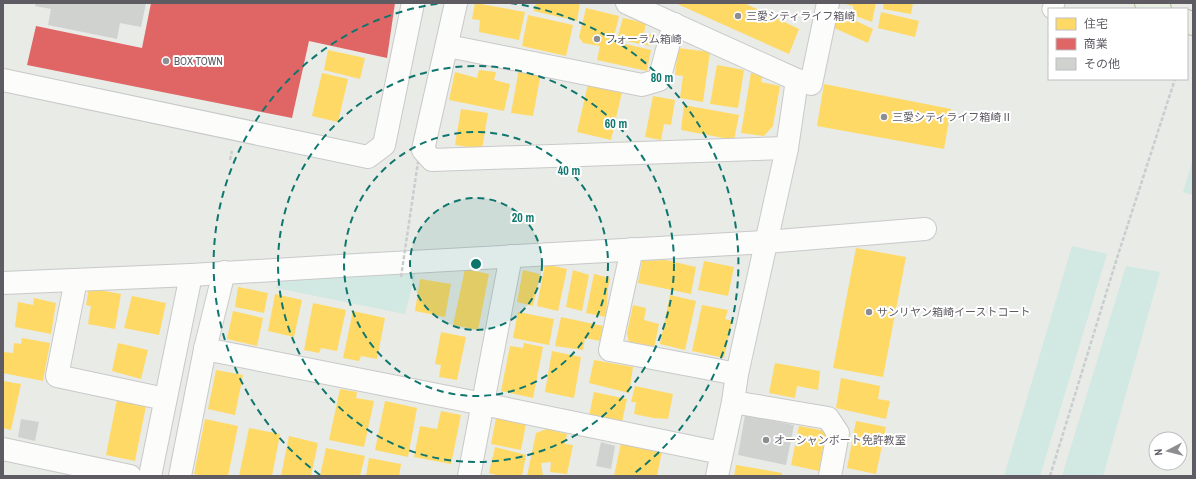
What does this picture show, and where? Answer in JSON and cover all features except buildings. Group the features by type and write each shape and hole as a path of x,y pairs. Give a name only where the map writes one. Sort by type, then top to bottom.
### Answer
{"highway":[{"path":"1146,3 1158,8"}],"street":[{"path":"3,80 368,156 384,145 413,3"},
{"path":"456,3 448,46 423,150 432,160 787,148"},
{"path":"626,3 797,80 811,84 828,3"},
{"path":"448,46 642,85 659,80 674,24"},
{"path":"717,476 733,402 737,374 787,148 797,80"},
{"path":"3,283 191,275 766,242 925,229"},
{"path":"632,249 610,350 737,374"},
{"path":"469,476 511,256"},
{"path":"180,476 205,349 224,272"},
{"path":"150,476 191,275"},
{"path":"76,280 57,376 165,399"},
{"path":"205,349 483,404 721,454"},
{"path":"733,402 828,418 838,433 830,476"},
{"path":"3,449 130,476"}],"path":[{"path":"1050,476 1117,258 1175,80"},
{"path":"230,160 233,149"},
{"path":"401,277 418,162"}],"shaded area":[{"path":"1193,159 1193,195 1183,192"},
{"path":"1072,246 1107,254 1040,476 1004,476"},
{"path":"1126,266 1160,272 1103,476 1062,476"},
{"path":"416,271 405,314 276,288 281,278"}],"place":[{"name":"三愛シティライフ箱崎","path":"738,16"},
{"name":"フォーラム箱崎","path":"597,39"},
{"name":"BOX TOWN","path":"166,61"},
{"name":"三愛シティライフ箱崎Ⅱ","path":"884,117"},
{"name":"サンリヤン箱崎イーストコート","path":"869,312"},
{"name":"オーシャンボート免許教室","path":"766,440"}]}
